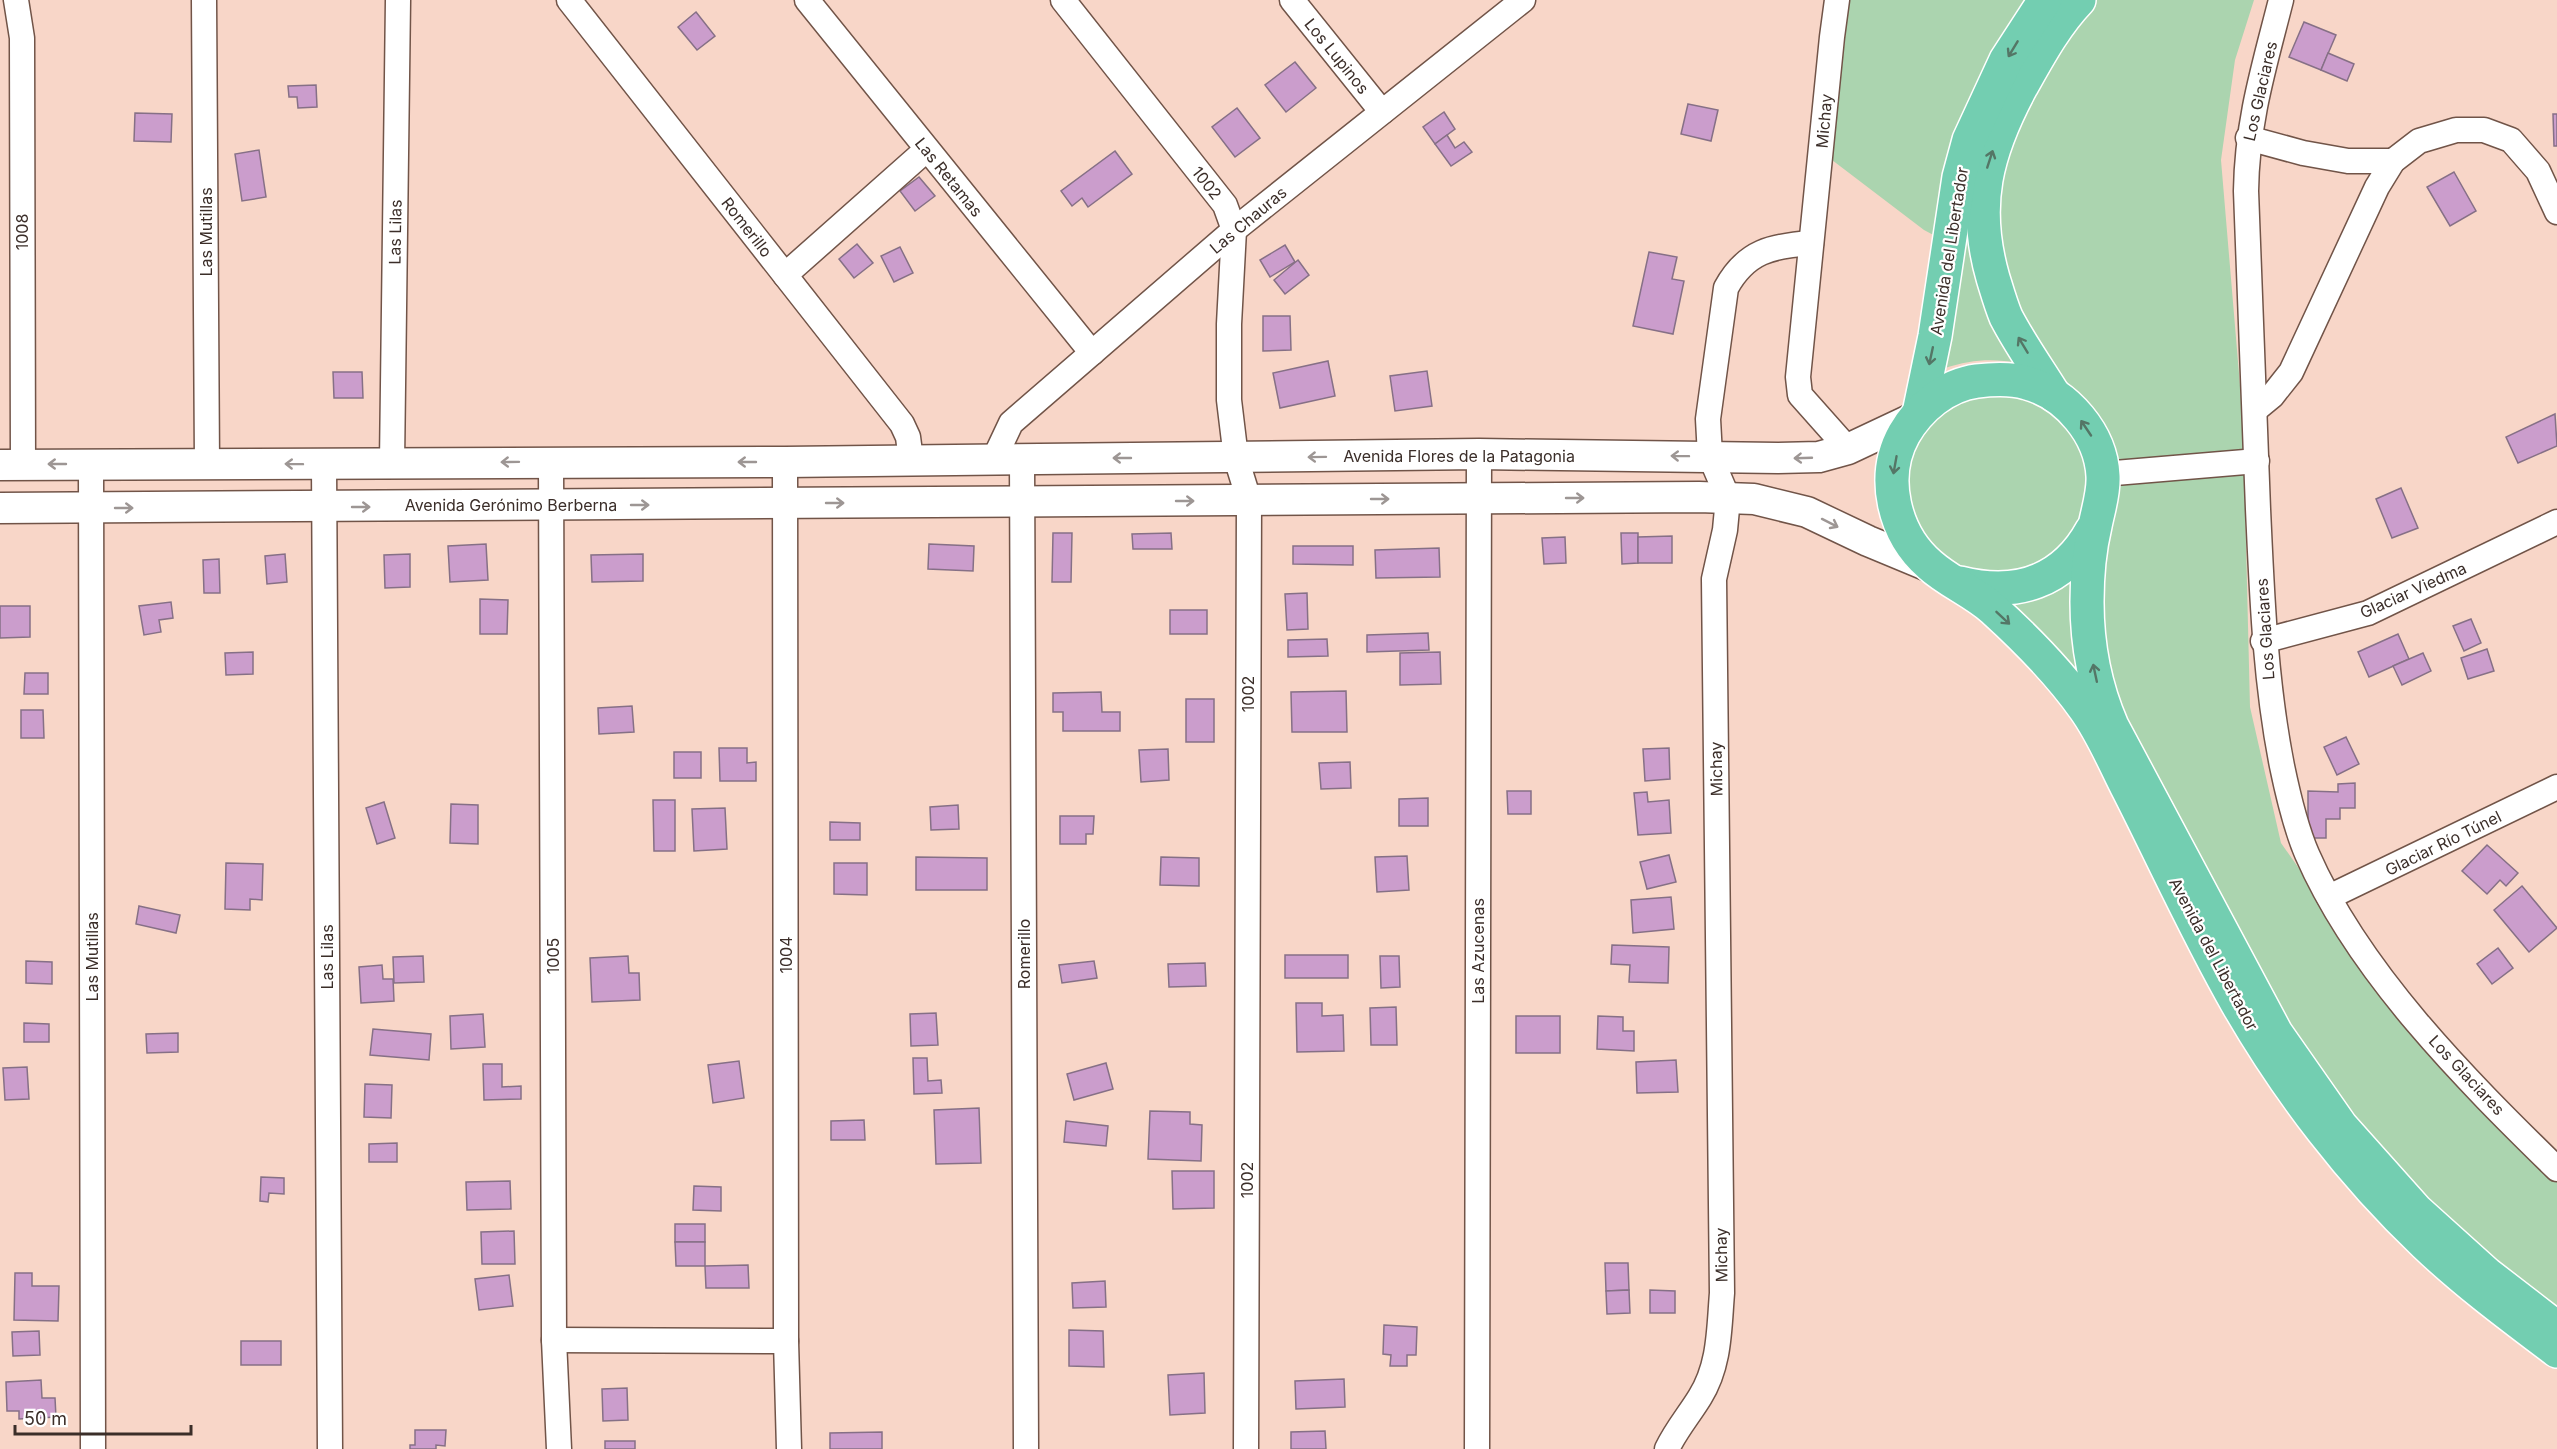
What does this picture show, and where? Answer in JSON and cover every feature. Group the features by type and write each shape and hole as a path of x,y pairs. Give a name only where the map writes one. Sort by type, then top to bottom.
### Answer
{"main road":[{"name":"Avenida del Libertador","path":"1918,415 1935,336 1959,177 1969,140 2006,60 2045,0"},
{"name":"Avenida del Libertador","path":"2054,395 2006,316 1989,264 1982,201 1988,164 2010,110 2039,55 2079,0"},
{"name":"Avenida del Libertador","path":"2557,1328 2487,1274 2409,1202 2341,1126 2276,1033 2112,726 2100,697 2092,661 2087,604 2088,565 2103,494 2103,474 2092,438 2076,414 2054,395 2027,382 1998,378 1969,382 1942,394 1918,415 1902,437 1893,465 1892,495 1899,523 1913,548 1945,575 1990,606 2021,635 2088,713 2237,1003 2280,1071 2330,1137 2368,1184 2423,1242 2471,1285 2557,1351"},
{"name":"Avenida del Libertador","path":"1945,575 1984,589 2012,589 2039,581 2064,567 2083,546 2095,524"}],"street":[{"name":"1008","path":"11,465 22,38 16,0"},
{"name":"Las Mutillas","path":"204,0 207,463"},
{"name":"Las Lilas","path":"392,464 398,0"},
{"name":"Romerillo","path":"569,0 902,424 908,437 911,460"},
{"name":"Las Retamas","path":"807,0 1092,353"},
{"name":"1002","path":"1063,0 1225,205 1234,230 1229,324 1229,400 1236,458 1249,500 1246,1449"},
{"name":"Los Lupinos","path":"1292,0 1382,112"},
{"name":"Las Chauras","path":"1008,459 1011,423 1234,230 1523,0"},
{"name":"Michay","path":"1837,0 1798,376 1800,394 1848,449"},
{"name":"Los Glaciares","path":"2281,0 2253,108 2248,138 2246,191 2264,641 2273,719 2289,801 2306,852 2329,897 2351,935 2376,970 2422,1026 2499,1111 2557,1169"},
{"path":"2255,410 2272,396 2291,372 2377,187 2393,161 2420,141 2456,130 2484,130 2511,140 2538,171 2557,212"},
{"path":"2248,138 2303,153 2348,160 2393,161"},
{"path":"785,275 926,150"},
{"name":"Michay","path":"1667,1449 1674,1434 1701,1396 1717,1359 1722,1281 1714,579 1725,530 1728,498 1710,456 1708,419 1726,288 1736,269 1757,254 1785,245 1811,243"},
{"name":"Avenida Flores de la Patagonia","path":"1008,459 1479,454 1710,456 1778,459 1819,457 1848,449 1918,415"},
{"name":"Las Azucenas","path":"1477,1449 1479,454"},
{"path":"11,465 207,463 324,465 1008,459"},
{"name":"Romerillo","path":"1008,459 1022,502 1026,1449"},
{"path":"2103,474 2257,461"},
{"name":"1005","path":"551,462 554,1340 559,1449"},
{"name":"1004","path":"785,462 786,1341 789,1449"},
{"name":"Las Mutillas","path":"91,464 93,1449"},
{"name":"Las Lilas","path":"324,465 330,1449"},
{"path":"1022,502 1754,499 1807,512 1945,575"},
{"name":"Avenida Gerónimo Berberna","path":"0,508 1022,502"},
{"name":"Glaciar Viedma","path":"2264,641 2368,613 2557,522"},
{"name":"Glaciar Río Túnel","path":"2329,897 2553,797"},
{"path":"554,1340 786,1341"}],"green space":[{"path":"1849,0 2254,0 2235,60 2221,160 2243,421 2250,707 2281,843 2319,897 2557,1177 2557,1311 2525,1287 2440,1211 2406,1177 2347,1109 2287,1024 2108,688 2098,600 2113,489 2018,363 1981,361 1945,368 1956,247 1924,230 1832,160"},
{"path":"1997,393 2015,394 2032,400 2048,408 2062,419 2073,433 2081,449 2087,466 2087,502 2081,519 2073,535 2062,549 2048,560 2032,568 2015,574 1997,575 1979,574 1962,568 1946,560 1932,549 1921,535 1913,519 1907,502 1906,484 1907,466 1913,449 1921,433 1932,419 1946,408 1962,400 1979,394"},
{"path":"2078,566 2088,697 1996,598"}],"building":[{"path":"696,12 715,36 697,50 678,27"},
{"path":"2304,22 2336,35 2321,70 2289,57"},
{"path":"2328,53 2354,64 2347,81 2321,70"},
{"path":"1295,62 1316,88 1286,112 1265,85"},
{"path":"316,85 317,107 298,108 297,97 289,97 288,86"},
{"path":"1688,104 1718,110 1711,141 1681,134"},
{"path":"1237,108 1260,138 1235,157 1212,127"},
{"path":"1444,112 1455,129 1435,144 1423,127"},
{"path":"135,113 172,114 171,142 134,141"},
{"path":"2553,114 2557,114 2557,146 2554,146"},
{"path":"1447,135 1455,148 1464,142 1472,152 1451,166 1435,144"},
{"path":"259,150 266,197 242,201 235,154"},
{"path":"1115,151 1132,174 1088,207 1082,198 1072,206 1061,191"},
{"path":"2454,172 2476,211 2450,226 2427,187"},
{"path":"919,177 935,196 915,211 900,191"},
{"path":"857,244 873,263 854,278 839,259"},
{"path":"1285,245 1295,262 1270,277 1260,260"},
{"path":"900,247 913,273 894,282 881,256"},
{"path":"1649,252 1677,257 1672,279 1684,281 1673,334 1633,326"},
{"path":"1298,260 1309,275 1285,294 1274,280"},
{"path":"1263,316 1290,316 1291,350 1263,351"},
{"path":"1328,361 1335,396 1280,408 1273,373"},
{"path":"1427,371 1432,406 1395,411 1390,376"},
{"path":"333,372 362,372 363,398 334,398"},
{"path":"2555,414 2557,446 2518,463 2506,437"},
{"path":"2401,488 2418,528 2392,538 2376,499"},
{"path":"1053,533 1072,533 1071,582 1052,582"},
{"path":"1171,533 1172,549 1133,549 1132,534"},
{"path":"1621,533 1638,533 1638,563 1622,564"},
{"path":"1672,536 1672,563 1638,563 1638,537"},
{"path":"1565,537 1566,563 1544,564 1542,538"},
{"path":"486,544 488,580 450,582 448,546"},
{"path":"929,544 974,546 973,571 928,569"},
{"path":"1293,546 1353,546 1353,565 1293,564"},
{"path":"1439,548 1440,577 1376,578 1375,550"},
{"path":"285,554 287,582 267,584 265,556"},
{"path":"410,554 410,587 385,588 384,555"},
{"path":"643,554 643,581 592,582 591,555"},
{"path":"219,559 220,593 204,593 203,560"},
{"path":"1307,593 1308,629 1287,630 1285,594"},
{"path":"480,599 508,600 507,634 480,634"},
{"path":"171,602 173,618 159,620 161,632 144,635 139,606"},
{"path":"0,606 30,606 30,637 0,638"},
{"path":"1170,610 1207,610 1207,634 1170,634"},
{"path":"2471,619 2481,643 2464,651 2453,626"},
{"path":"1428,633 1429,650 1367,652 1367,635"},
{"path":"2398,634 2409,659 2369,677 2358,652"},
{"path":"1327,639 1328,656 1288,657 1288,640"},
{"path":"2487,649 2494,671 2468,679 2461,658"},
{"path":"253,652 253,674 226,675 225,653"},
{"path":"1440,652 1441,684 1400,685 1400,653"},
{"path":"2423,653 2431,671 2402,685 2393,666"},
{"path":"25,673 48,673 48,694 24,694"},
{"path":"1346,691 1347,732 1292,732 1291,692"},
{"path":"1101,692 1102,712 1120,712 1120,731 1063,731 1063,712 1053,712 1053,693"},
{"path":"1186,699 1214,699 1214,742 1186,742"},
{"path":"632,706 634,732 599,734 598,708"},
{"path":"21,710 43,710 44,738 21,738"},
{"path":"2346,737 2359,764 2337,775 2324,747"},
{"path":"719,748 747,748 747,763 756,762 756,781 720,781"},
{"path":"1669,748 1670,779 1645,781 1643,749"},
{"path":"1168,749 1169,780 1141,782 1139,750"},
{"path":"674,752 701,752 701,778 674,778"},
{"path":"1350,762 1351,788 1321,789 1319,763"},
{"path":"2355,783 2355,808 2340,808 2340,819 2326,819 2326,838 2308,838 2308,791 2338,792 2338,784"},
{"path":"1507,791 1531,791 1531,814 1508,814"},
{"path":"1647,792 1648,802 1669,800 1671,833 1638,835 1634,793"},
{"path":"1428,798 1428,826 1399,826 1399,799"},
{"path":"653,800 675,800 675,851 654,851"},
{"path":"384,802 395,838 377,844 366,808"},
{"path":"451,804 478,805 478,844 450,843"},
{"path":"958,805 959,829 931,830 930,807"},
{"path":"725,808 727,849 694,851 692,809"},
{"path":"1060,816 1094,816 1093,834 1086,834 1086,844 1060,844"},
{"path":"830,822 860,823 860,840 830,840"},
{"path":"2487,845 2518,873 2506,886 2500,880 2487,894 2462,871"},
{"path":"1669,855 1676,882 1647,889 1640,862"},
{"path":"1407,856 1409,890 1377,892 1375,857"},
{"path":"916,857 987,858 987,890 916,890"},
{"path":"1161,857 1199,858 1199,886 1160,885"},
{"path":"226,863 263,864 262,900 250,899 250,910 225,909"},
{"path":"834,863 867,863 867,895 834,894"},
{"path":"2522,886 2557,928 2529,952 2494,910"},
{"path":"1671,897 1674,929 1633,933 1631,900"},
{"path":"139,906 180,915 176,933 136,924"},
{"path":"1612,945 1669,947 1668,983 1629,982 1630,965 1611,964"},
{"path":"2498,948 2513,968 2492,984 2477,964"},
{"path":"1285,955 1348,955 1348,978 1285,978"},
{"path":"423,956 424,982 394,983 393,957"},
{"path":"628,956 629,973 639,973 640,1000 592,1002 590,958"},
{"path":"1380,956 1399,956 1400,987 1381,988"},
{"path":"26,961 52,962 52,984 26,983"},
{"path":"1094,961 1097,978 1062,983 1059,965"},
{"path":"1205,963 1206,986 1169,987 1168,964"},
{"path":"382,965 383,979 393,979 394,1001 361,1003 359,967"},
{"path":"1296,1003 1322,1003 1322,1016 1343,1015 1344,1051 1297,1052"},
{"path":"1396,1007 1397,1045 1371,1045 1370,1008"},
{"path":"936,1013 938,1045 911,1046 910,1014"},
{"path":"483,1014 485,1047 451,1049 450,1016"},
{"path":"1516,1016 1560,1016 1560,1053 1516,1053"},
{"path":"1598,1016 1623,1017 1623,1031 1634,1031 1634,1051 1597,1049"},
{"path":"24,1023 49,1024 49,1042 24,1042"},
{"path":"373,1029 431,1034 429,1060 370,1055"},
{"path":"178,1033 178,1052 147,1053 146,1034"},
{"path":"913,1058 927,1058 928,1081 941,1080 942,1093 914,1094"},
{"path":"1676,1060 1678,1092 1637,1093 1636,1062"},
{"path":"739,1061 744,1098 713,1103 708,1065"},
{"path":"1106,1063 1113,1089 1074,1100 1067,1074"},
{"path":"483,1064 502,1064 502,1087 521,1086 521,1099 484,1100"},
{"path":"27,1067 29,1099 5,1100 3,1068"},
{"path":"365,1084 392,1085 391,1118 364,1117"},
{"path":"979,1108 981,1163 936,1164 934,1110"},
{"path":"1150,1111 1190,1112 1190,1124 1202,1125 1201,1161 1148,1159"},
{"path":"864,1120 865,1140 831,1140 831,1121"},
{"path":"1066,1121 1108,1126 1106,1146 1064,1142"},
{"path":"397,1143 397,1162 369,1162 369,1144"},
{"path":"1172,1171 1214,1171 1214,1208 1173,1209"},
{"path":"261,1177 284,1178 284,1194 269,1193 268,1202 260,1201"},
{"path":"510,1181 511,1209 467,1210 466,1182"},
{"path":"694,1186 721,1187 721,1211 693,1210"},
{"path":"675,1224 705,1224 705,1242 675,1242"},
{"path":"514,1231 515,1264 482,1264 481,1232"},
{"path":"675,1242 705,1242 705,1266 676,1266"},
{"path":"1605,1263 1628,1263 1629,1290 1606,1291"},
{"path":"748,1265 749,1288 706,1288 705,1266"},
{"path":"15,1273 32,1273 32,1286 59,1286 58,1321 14,1320"},
{"path":"509,1275 513,1306 479,1310 475,1279"},
{"path":"1105,1281 1106,1307 1073,1308 1072,1283"},
{"path":"1629,1290 1630,1313 1607,1314 1606,1291"},
{"path":"1650,1290 1675,1291 1675,1313 1650,1313"},
{"path":"1384,1325 1417,1327 1416,1355 1407,1355 1407,1366 1390,1366 1391,1355 1383,1354"},
{"path":"1069,1330 1103,1331 1104,1367 1069,1366"},
{"path":"39,1331 40,1355 13,1356 12,1332"},
{"path":"241,1341 281,1341 281,1365 241,1365"},
{"path":"1204,1373 1205,1413 1170,1415 1168,1375"},
{"path":"1344,1379 1345,1407 1296,1409 1295,1381"},
{"path":"41,1380 42,1398 55,1398 56,1417 19,1419 19,1411 7,1411 6,1382"},
{"path":"627,1388 628,1420 603,1421 602,1389"},
{"path":"415,1430 446,1430 445,1446 436,1445 436,1449 410,1449 410,1445 415,1445"},
{"path":"1325,1431 1326,1449 1291,1449 1291,1432"},
{"path":"882,1432 882,1449 830,1449 830,1433"},
{"path":"605,1441 635,1441 635,1449 605,1449"}]}
